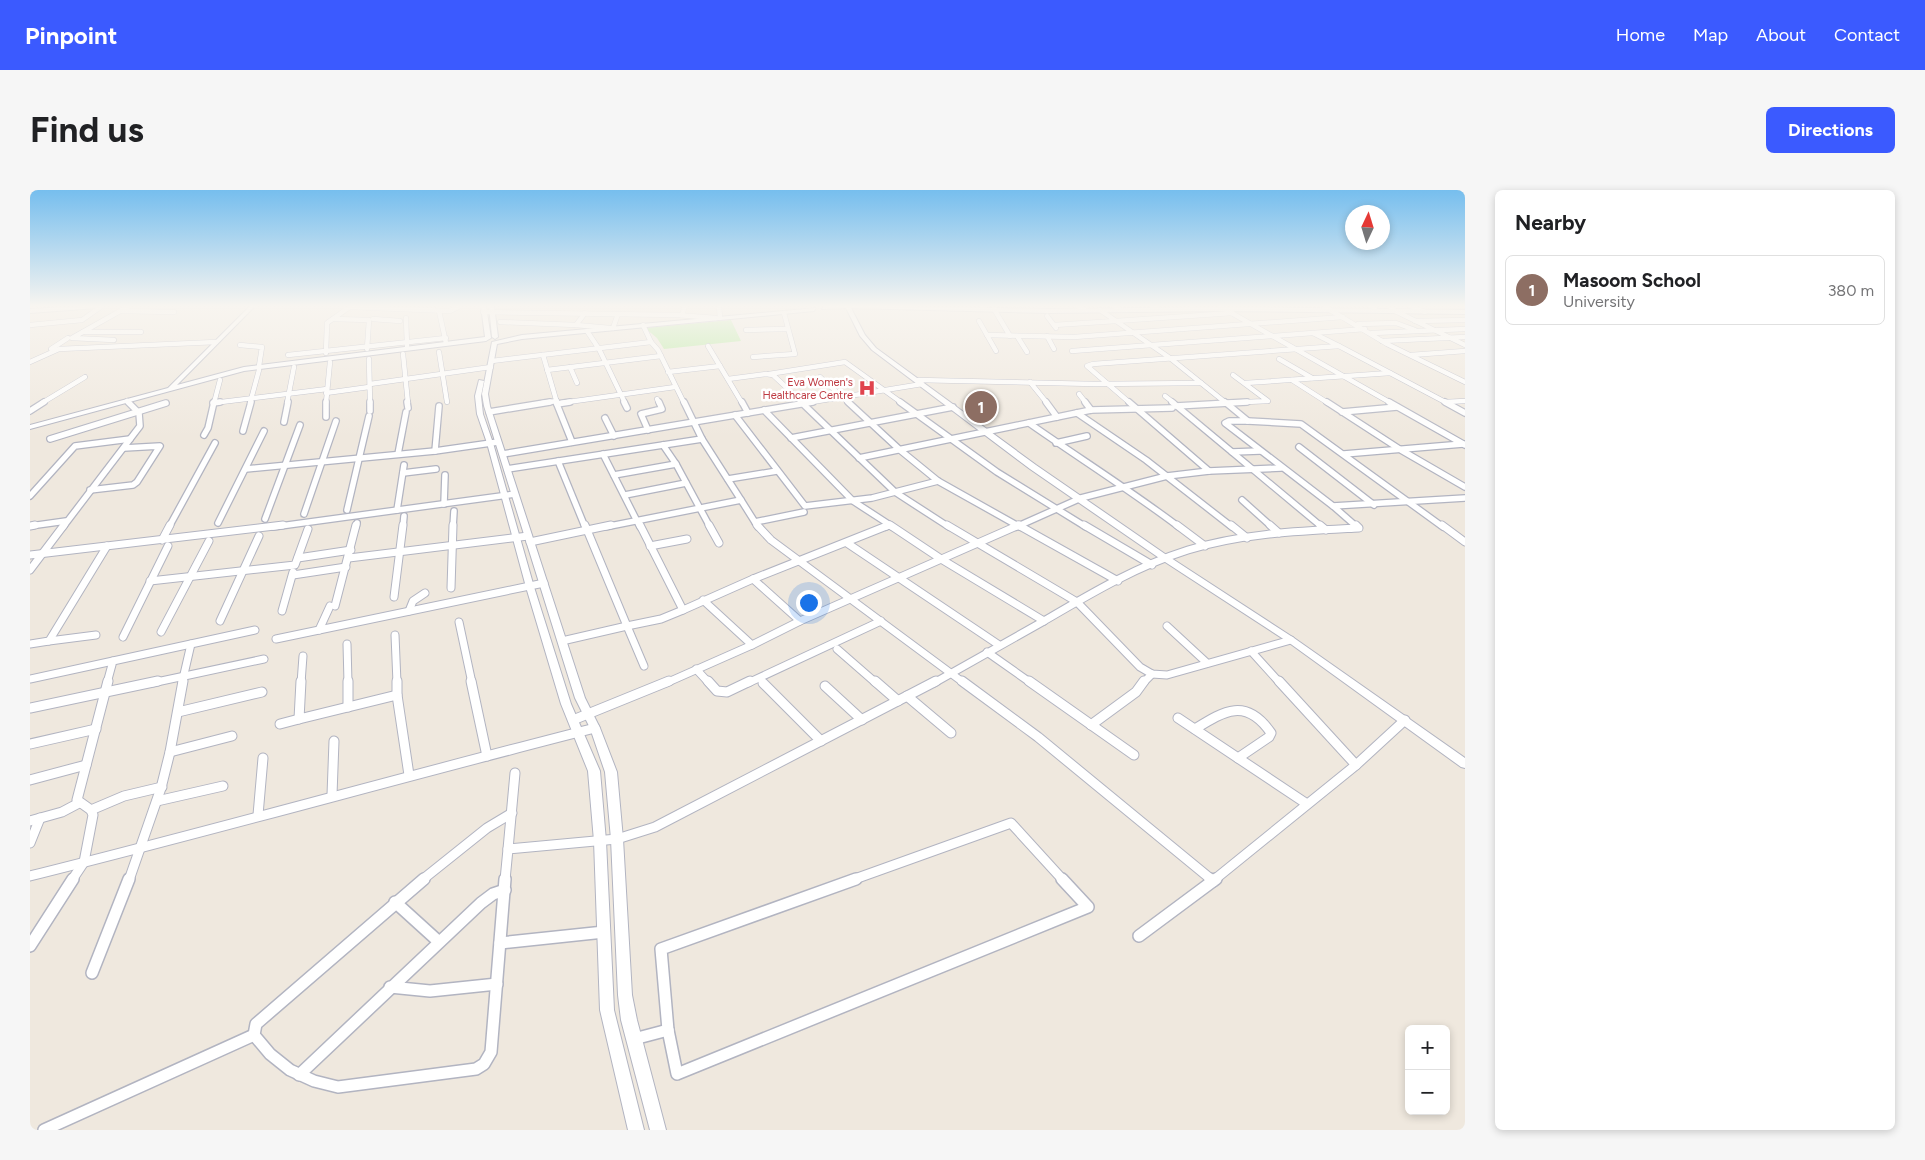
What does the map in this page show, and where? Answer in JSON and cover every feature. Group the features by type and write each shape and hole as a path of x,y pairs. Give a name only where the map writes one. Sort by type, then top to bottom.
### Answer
{"street":[{"path":"30,362 52,351 73,350"},
{"path":"170,388 208,350"},
{"path":"185,384 217,350"},
{"path":"244,431 262,350"},
{"path":"288,355 335,350"},
{"path":"347,510 370,413 367,350"},
{"path":"30,427 185,384 259,368 368,356 397,350"},
{"path":"398,454 407,410 406,350"},
{"path":"491,350 485,394 494,443 525,539 544,583 580,698 595,728 611,772 617,839 625,995 634,1039 658,1130"},
{"path":"213,403 289,393 369,386 543,355 590,350"},
{"path":"598,350 627,408"},
{"path":"658,350 702,439 755,522 765,534 1038,737 1213,881"},
{"path":"710,350 748,413"},
{"path":"753,357 794,355 794,350"},
{"path":"877,350 1033,467 1081,498 1165,558 1291,640 1465,764"},
{"path":"1072,351 1087,350"},
{"path":"1158,350 1248,421"},
{"path":"1209,471 1087,366 1280,350"},
{"path":"1294,350 1464,444"},
{"path":"1346,350 1465,412"},
{"path":"1399,350 1465,382"},
{"path":"326,351 328,360 326,417"},
{"path":"1409,355 1465,351"},
{"path":"439,352 447,402"},
{"path":"543,355 557,402 572,442"},
{"path":"547,370 661,356"},
{"path":"1279,359 1313,378"},
{"path":"728,379 845,362 997,472 1056,510 1152,564"},
{"path":"284,422 294,366"},
{"path":"489,366 478,402 480,414 494,443 502,454 507,468 510,495"},
{"path":"668,372 720,366"},
{"path":"570,367 577,383"},
{"path":"1245,383 1390,373"},
{"path":"769,374 774,376 895,492 931,516 1077,602 1140,667 1152,674 1167,675 1291,640"},
{"path":"859,458 1090,410 1268,401 1233,375"},
{"path":"30,411 86,377"},
{"path":"820,377 900,450 938,481 1016,526 1118,580"},
{"path":"204,435 208,428 220,380"},
{"path":"1292,380 1401,450 1465,487"},
{"path":"502,454 844,397 920,382 1201,383"},
{"path":"1030,382 1057,417"},
{"path":"488,412 675,387"},
{"path":"1079,394 1090,410"},
{"path":"1165,396 1174,407 1232,452 1326,530"},
{"path":"648,430 641,414 662,409 657,399"},
{"path":"1445,402 1465,400"},
{"path":"30,570 140,426 139,413 128,401"},
{"path":"50,439 139,413 166,403"},
{"path":"435,450 439,406"},
{"path":"791,438 953,407"},
{"path":"1342,412 1398,407"},
{"path":"764,410 853,501 941,559 1044,621"},
{"path":"1077,413 1167,476 1247,538"},
{"path":"735,415 805,506 816,508 938,481"},
{"path":"605,418 614,436"},
{"path":"304,514 336,421"},
{"path":"508,849 617,839 655,826 952,673 1077,602 1165,558 1205,546 1279,533 1359,528 1225,423 1229,421 1297,422 1412,502 1465,542"},
{"path":"1029,423 1056,443 1125,487 1205,546"},
{"path":"265,520 300,426"},
{"path":"218,523 264,431"},
{"path":"1056,443 1086,436"},
{"path":"30,496 74,446 130,439"},
{"path":"507,468 702,439"},
{"path":"162,540 215,443"},
{"path":"246,469 494,443"},
{"path":"1344,454 1464,444"},
{"path":"663,445 676,464 718,542"},
{"path":"90,490 133,485 137,482 160,446 124,448"},
{"path":"1299,447 1374,505"},
{"path":"1232,452 1260,451"},
{"path":"603,454 683,610"},
{"path":"558,461 644,666"},
{"path":"614,475 676,464"},
{"path":"397,510 404,465"},
{"path":"404,473 436,468"},
{"path":"573,720 696,670 800,620 853,599 1081,498 1167,476 1209,471 1281,468"},
{"path":"728,479 777,471"},
{"path":"444,504 445,475"},
{"path":"625,495 686,482"},
{"path":"30,555 510,495"},
{"path":"1332,506 1374,505 1465,498"},
{"path":"349,558 453,545 525,539 588,530 741,500"},
{"path":"1242,500 1279,533"},
{"path":"451,588 454,511"},
{"path":"755,522 804,512"},
{"path":"394,597 404,516"},
{"path":"30,526 66,521"},
{"path":"319,630 333,606 349,558 357,523"},
{"path":"562,641 661,619 753,579 890,525"},
{"path":"282,610 308,529"},
{"path":"220,621 258,536"},
{"path":"525,539 530,587 562,690 594,771 600,841 607,1010 636,1130"},
{"path":"650,546 687,539"},
{"path":"161,632 209,541"},
{"path":"847,543 999,646"},
{"path":"49,641 107,546"},
{"path":"123,637 168,546"},
{"path":"150,581 243,572 351,550"},
{"path":"292,575 346,567"},
{"path":"753,579 800,620"},
{"path":"276,639 544,583"},
{"path":"409,611 413,601 425,593"},
{"path":"703,600 752,644"},
{"path":"696,670 717,692 727,692 881,621"},
{"path":"459,622 487,756"},
{"path":"1167,626 1207,663"},
{"path":"30,679 255,630"},
{"path":"30,644 96,635"},
{"path":"395,635 397,695 409,775"},
{"path":"92,974 142,848 162,787 178,712 182,677 191,644"},
{"path":"347,644 348,707"},
{"path":"838,649 898,701"},
{"path":"1251,651 1356,765"},
{"path":"988,652 1134,755"},
{"path":"300,719 303,656"},
{"path":"30,708 264,659"},
{"path":"30,946 84,862 93,815 91,810 77,800 114,661"},
{"path":"1091,725 1136,692 1138,686 1152,674"},
{"path":"763,683 822,741"},
{"path":"825,686 862,720"},
{"path":"178,712 262,692"},
{"path":"280,724 397,695"},
{"path":"907,696 951,733"},
{"path":"1195,729 1228,709 1240,709 1246,712 1268,728 1271,733 1269,737 1238,758"},
{"path":"1178,718 1307,804"},
{"path":"1139,936 1213,881 1356,765 1405,720"},
{"path":"30,876 142,848 332,795 595,728"},
{"path":"30,744 96,729"},
{"path":"170,752 232,736"},
{"path":"332,795 334,742"},
{"path":"258,815 263,758"},
{"path":"30,780 86,765"},
{"path":"512,813 487,828 396,902 268,1012 256,1024 254,1035 261,1045 299,1075 322,1086 338,1087 476,1069 489,1058 497,984 508,849 512,813 515,773"},
{"path":"157,801 223,786"},
{"path":"91,810 124,796 162,787"},
{"path":"30,821 72,808 80,803"},
{"path":"30,843 40,818"},
{"path":"1011,823 1088,908 677,1074 668,1030 661,950 1011,823"},
{"path":"299,1075 438,941 481,903 493,894 505,890"},
{"path":"396,902 438,941"},
{"path":"500,943 604,932"},
{"path":"390,987 407,992 428,992 497,984"},
{"path":"634,1039 668,1030"},
{"path":"44,1130 254,1035"}],"place":[{"name":"Eva Women's Healthcare Centre","path":"867,388"},
{"name":"Masoom School","path":"981,407"}]}
